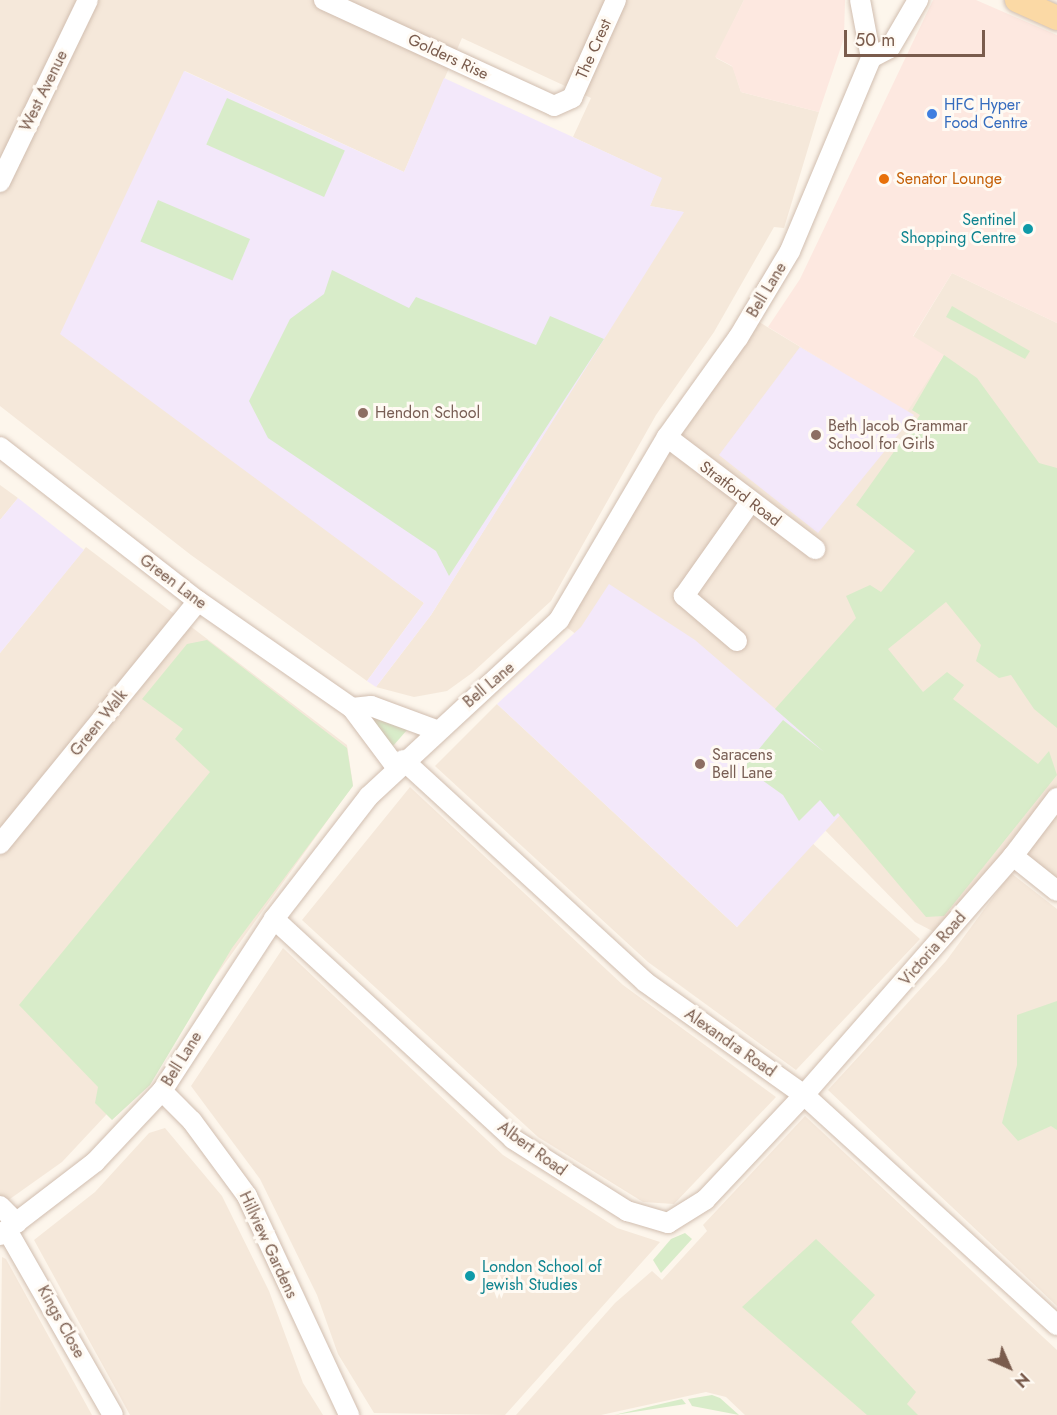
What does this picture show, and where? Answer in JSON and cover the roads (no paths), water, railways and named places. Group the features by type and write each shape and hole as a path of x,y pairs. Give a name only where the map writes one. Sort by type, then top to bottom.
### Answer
{"main road":[{"path":"1017,0 1057,18"}],"street":[{"name":"West Avenue","path":"0,182 88,0"},
{"name":"Golders Rise","path":"324,0 554,106 572,98"},
{"name":"The Crest","path":"572,98 616,0"},
{"path":"860,0 871,58 890,48 918,0"},
{"name":"Bell Lane","path":"8,1229 95,1162 162,1090 274,919 400,764 559,620 667,437 738,338 790,251 871,58"},
{"name":"Stratford Road","path":"667,437 749,504 815,549"},
{"name":"Green Lane","path":"0,447 198,601 352,708 400,764"},
{"path":"737,641 684,596 749,504"},
{"name":"Green Walk","path":"0,844 198,601"},
{"path":"352,708 371,706 436,730"},
{"name":"Alexandra Road","path":"400,764 645,982 804,1095 1057,1325"},
{"name":"Victoria Road","path":"804,1095 1013,856 1057,798"},
{"path":"1013,856 1057,891"},
{"name":"Albert Road","path":"274,919 513,1139 589,1189 654,1222 678,1219 698,1206 804,1095"},
{"name":"Hillview Gardens","path":"162,1090 247,1196 349,1415"},
{"path":"0,1206 8,1229"},
{"name":"Kings Close","path":"8,1229 113,1415"}],"place":[{"name":"HFC Hyper Food Centre","path":"932,114"},
{"name":"Senator Lounge","path":"884,179"},
{"name":"Sentinel Shopping Centre","path":"1028,229"},
{"name":"Hendon School","path":"363,413"},
{"name":"Beth Jacob Grammar School for Girls","path":"816,435"},
{"name":"Saracens Bell Lane","path":"700,764"},
{"name":"London School of Jewish Studies","path":"470,1276"}]}
